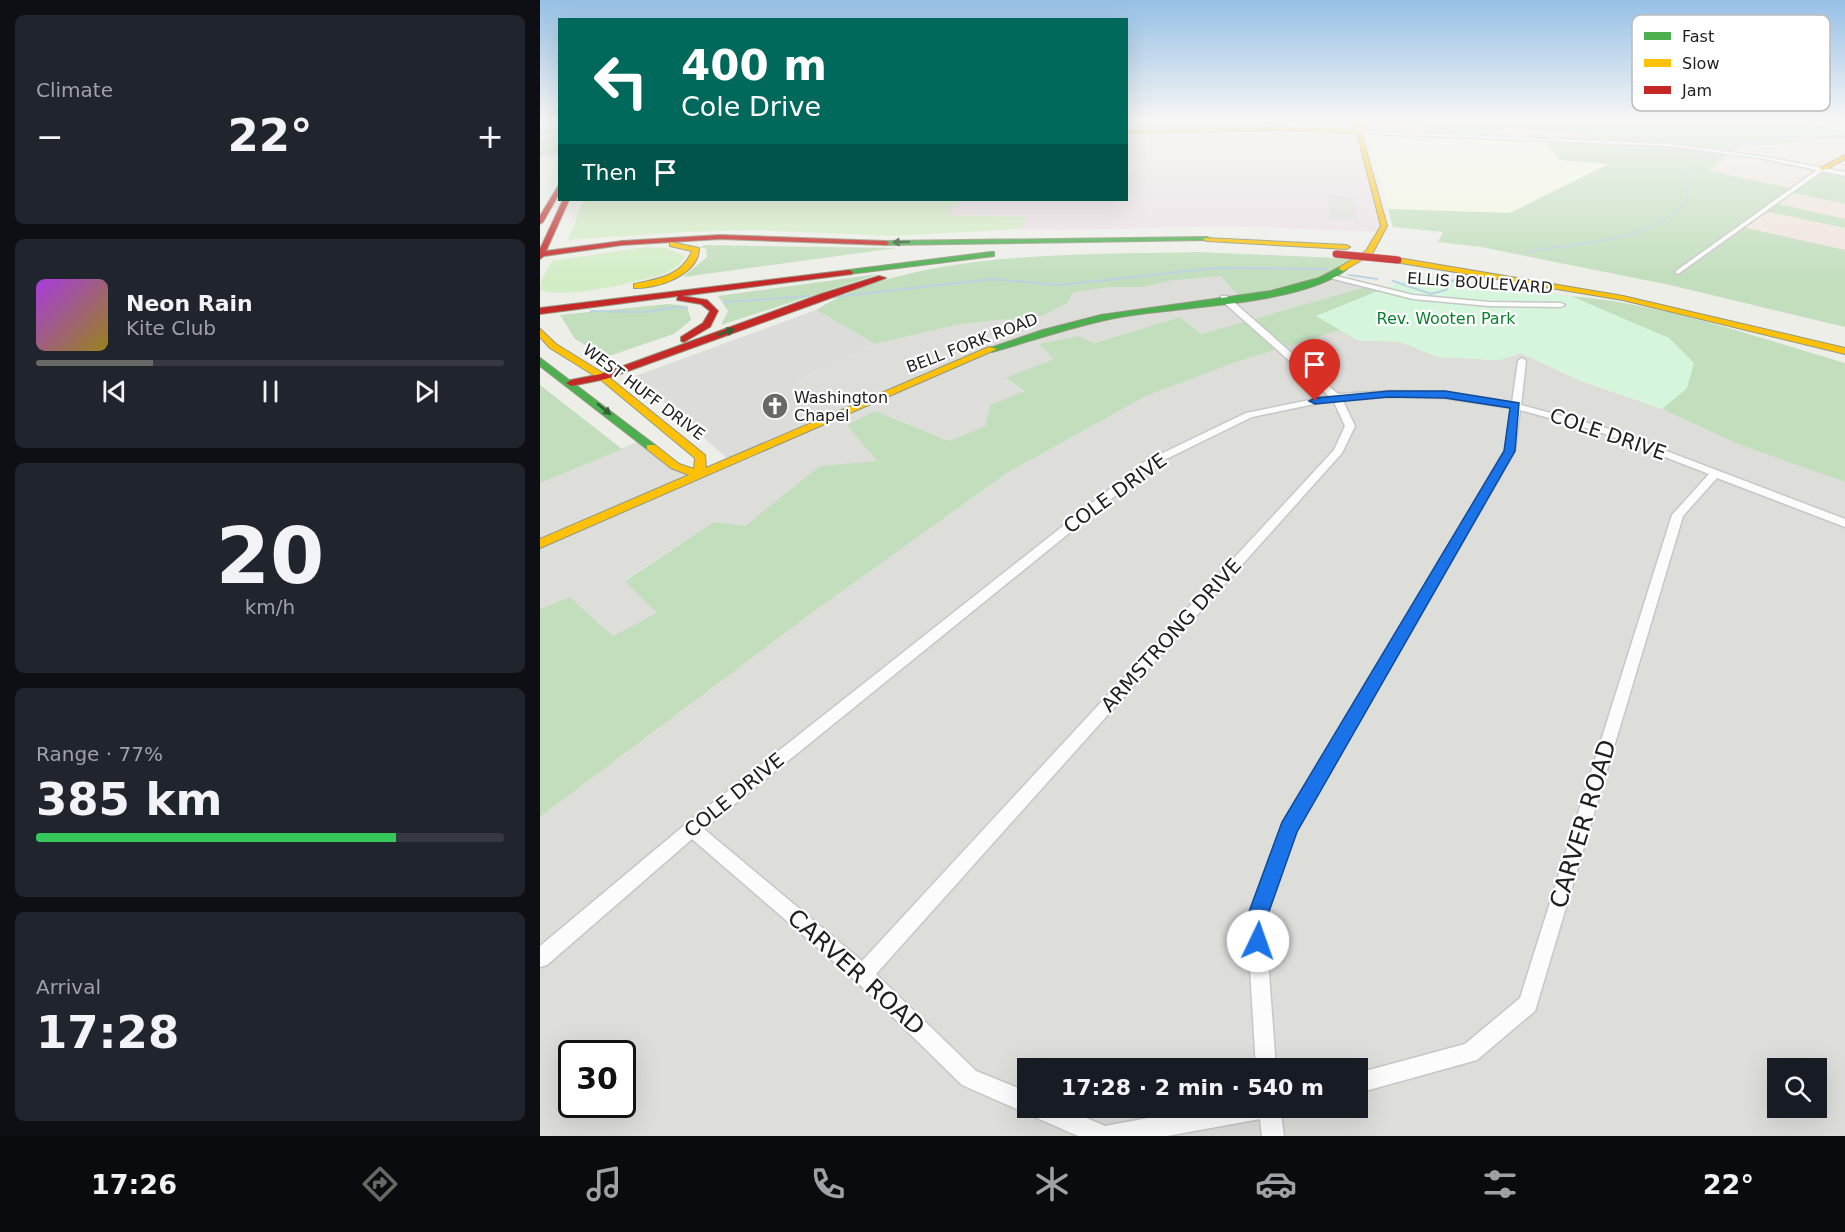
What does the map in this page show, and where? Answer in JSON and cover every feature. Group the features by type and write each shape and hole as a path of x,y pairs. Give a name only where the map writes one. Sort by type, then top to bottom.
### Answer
{"main road":[{"name":"BELL FORK ROAD","path":"540,544 993,349 1056,329 1113,315 1281,289 1328,276 1361,260 1380,239 1384,226 1371,173"},
{"path":"540,222 558,189"},
{"path":"540,256 566,201"},
{"path":"540,256 622,243 720,237 892,243 1211,239 1521,268 1627,287 1845,340"},
{"path":"540,311 608,298 944,250 1064,241"},
{"path":"540,256 645,245 684,245 696,250 695,259 686,269 669,278 608,298"},
{"path":"540,302 608,298 1019,252 1172,247 1341,251"},
{"path":"571,383 862,283 940,265 1019,252"},
{"path":"1403,256 1596,290 1713,316 1845,351"},
{"path":"598,374 699,332 709,322 714,311 704,302 678,298 608,298"},
{"name":"WEST HUFF DRIVE","path":"540,332 553,346 598,374 701,457 699,475 675,466 540,361"}],"street":[{"path":"1678,272 1816,173"},
{"name":"ELLIS BOULEVARD","path":"1328,276 1413,297 1490,304 1561,306"},
{"name":"ARMSTRONG DRIVE","path":"864,974 1338,451 1350,426 1336,397 1224,298"},
{"path":"1265,1058 1256,920 1289,828 1510,451 1522,361"},
{"name":"COLE DRIVE","path":"540,958 692,829 1148,464 1249,416 1336,397 1445,394 1515,406 1603,430 1845,523"},
{"name":"CARVER ROAD","path":"1368,1080 1470,1053 1528,1004 1678,515 1716,473"},
{"name":"CARVER ROAD","path":"692,829 864,974 969,1078 1017,1098"},
{"path":"1062,1118 1105,1136 1207,1118"},
{"path":"1271,1118 1274,1136"}],"shaded area":[{"path":"1128,173 1370,173 1382,232 1227,226 1020,229 1025,217 945,215 960,201 1128,201"},
{"path":"1379,173 1592,173 1510,213 1388,209"},
{"path":"1718,173 1817,173 1794,189"},
{"path":"1789,192 1845,204 1845,219 1774,203"},
{"path":"1328,195 1353,198 1358,220 1329,220"},
{"path":"1763,211 1845,228 1845,250 1741,227"},
{"path":"1222,276 1328,276 1365,287 1201,334 1180,317 1093,343 1078,336 1039,344 1055,359 1007,379 1026,391 990,405 985,426 949,441 875,411 878,461 820,467 745,527 713,522 625,580 658,613 613,636 570,597 540,609 540,483 642,440 700,475 843,412 797,381 875,344 960,324 1042,316 1073,292 1111,287 1144,287 1169,281"},
{"path":"816,310 875,344 797,381 844,412 731,462 635,376"},
{"path":"1341,330 1357,340 1401,342 1438,357 1498,360 1521,353 1581,381 1662,409 1740,445 1845,482 1845,1136 540,1136 540,817 813,612 1007,473 1146,396 1232,363"}],"green space":[{"path":"1590,173 1719,173 1794,189 1816,173 1845,174 1845,204 1789,192 1775,203 1845,219 1845,228 1763,211 1742,227 1845,250 1845,327 1670,285 1481,247 1438,242 1443,232 1393,227 1388,209 1510,213"},
{"path":"584,201 960,201 946,215 1026,217 1020,229 895,236 749,230 568,240"},
{"path":"705,245 897,248 683,277 707,257 706,249 700,247"},
{"path":"646,247 665,248 685,256 676,267 659,276 581,292 540,290 541,281 552,261"},
{"path":"1198,252 1361,259 1302,283 1239,296 1221,276 1169,281 1144,287 1111,287 1073,292 1067,303 1042,316 960,324 875,344 816,310 856,290 901,276 950,266 1001,259 1053,256"},
{"path":"878,274 721,325 728,311 718,296"},
{"name":"Rev. Wooten Park","path":"1419,275 1571,296 1669,338 1694,363 1687,388 1662,409 1581,381 1521,353 1498,360 1438,357 1401,342 1357,340 1316,316"},
{"path":"1365,287 1378,291 1317,316 1341,330 1233,363 1146,396 1007,473 813,612 540,817 540,609 570,597 613,636 657,613 625,581 713,522 745,526 820,466 877,461 847,425 875,411 949,441 985,426 990,405 1025,391 1006,378 1054,359 1039,344 1078,336 1094,343 1180,317 1201,334"},
{"path":"1571,296 1641,306 1675,314 1744,332 1845,363 1845,482 1740,445 1662,409 1687,388 1609,313"},
{"path":"668,304 687,306 691,320 674,334 606,357 575,339 560,315"},
{"path":"540,385 622,449 540,483"}],"waterway":[{"path":"1526,252 1613,239 1654,225 1672,214 1688,199 1686,173"},
{"path":"834,297 992,279 1060,285 1215,268 1327,269"},
{"path":"1393,281 1431,294 1446,290 1450,282 1468,274"},
{"path":"1349,275 1377,279"},
{"path":"724,302 809,296"},
{"path":"591,311 647,312 675,307 687,308"}],"traffic: fast":[{"path":"886,243 1207,239"},
{"path":"849,272 991,254"},
{"path":"992,349 1064,327 1119,314 1271,294 1322,279 1343,269"},
{"path":"540,361 651,447"}],"traffic: slow":[{"path":"1343,269 1369,252 1384,226 1370,173"},
{"path":"1207,239 1346,247"},
{"path":"637,286 673,276 687,266 696,250 673,244"},
{"path":"1398,260 1623,298 1845,351"},
{"path":"540,332 553,346 603,377 701,457 699,475 675,466 651,447"},
{"path":"540,544 992,349"}],"traffic: jam":[{"path":"540,222 558,189"},
{"path":"540,257 566,201"},
{"path":"540,254 622,243 720,237 886,243"},
{"path":"1336,254 1398,260"},
{"path":"540,311 849,272"},
{"path":"571,383 603,377 824,296 882,278"},
{"path":"680,298 704,302 714,311 707,325 684,339"}],"place":[{"name":"Washington Chapel","path":"775,406"}],"route":[{"path":"1258,941 1256,920 1289,828 1510,451 1515,406 1445,394 1389,394 1336,397 1315,401"}]}
